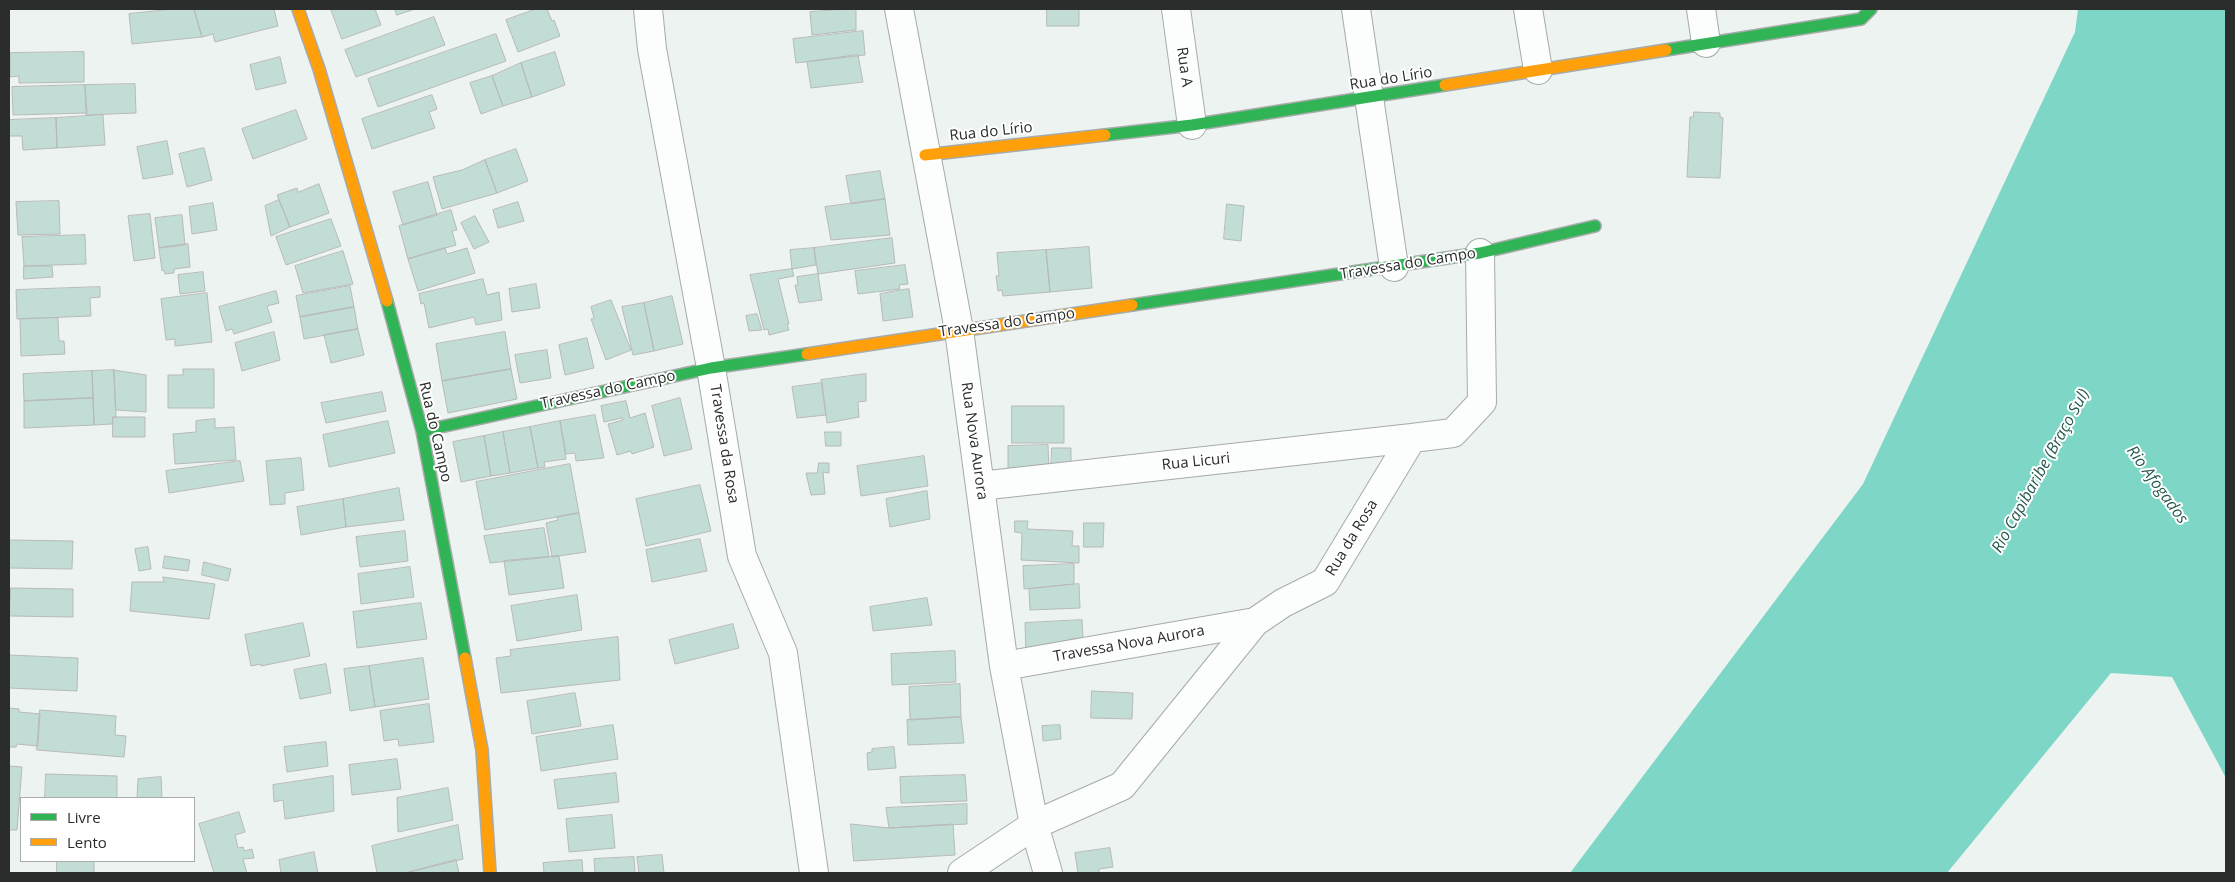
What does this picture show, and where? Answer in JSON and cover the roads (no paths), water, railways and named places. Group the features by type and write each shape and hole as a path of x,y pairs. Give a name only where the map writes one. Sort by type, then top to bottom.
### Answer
{"street":[{"name":"Rua do Campo","path":"298,9 319,69 382,277 422,431 482,750 490,873"},
{"name":"Travessa da Rosa","path":"648,9 652,49 711,368 742,556 783,653 814,873"},
{"name":"Rua Nova Aurora","path":"899,9 959,330 1004,666 1034,825 1048,873"},
{"name":"Rua A","path":"1176,9 1192,125"},
{"path":"1356,9 1371,98 1394,267"},
{"path":"1528,9 1538,70"},
{"path":"1701,9 1706,43"},
{"name":"Rua do Lírio","path":"925,155 1192,125 1371,98 1861,19 1870,9"},
{"name":"Travessa do Campo","path":"422,431 711,368 1394,267 1480,253 1595,226"},
{"path":"1412,438 1453,433 1482,402 1480,253"},
{"name":"Rua Licuri","path":"980,486 1412,438"},
{"name":"Rua da Rosa","path":"1034,825 1122,786 1255,622 1283,603 1325,582 1412,438"},
{"name":"Travessa Nova Aurora","path":"1004,666 1255,622"},
{"path":"962,873 1034,825"}],"water":[{"path":"2078,9 2226,9 2226,778 2172,677 2111,673 1947,873 1570,873 1863,484 2075,32"}],"water label":[{"name":"Rio Capibaribe (Braço Sul)","path":"2041,471"},
{"name":"Rio Afogados","path":"2157,485"}]}
